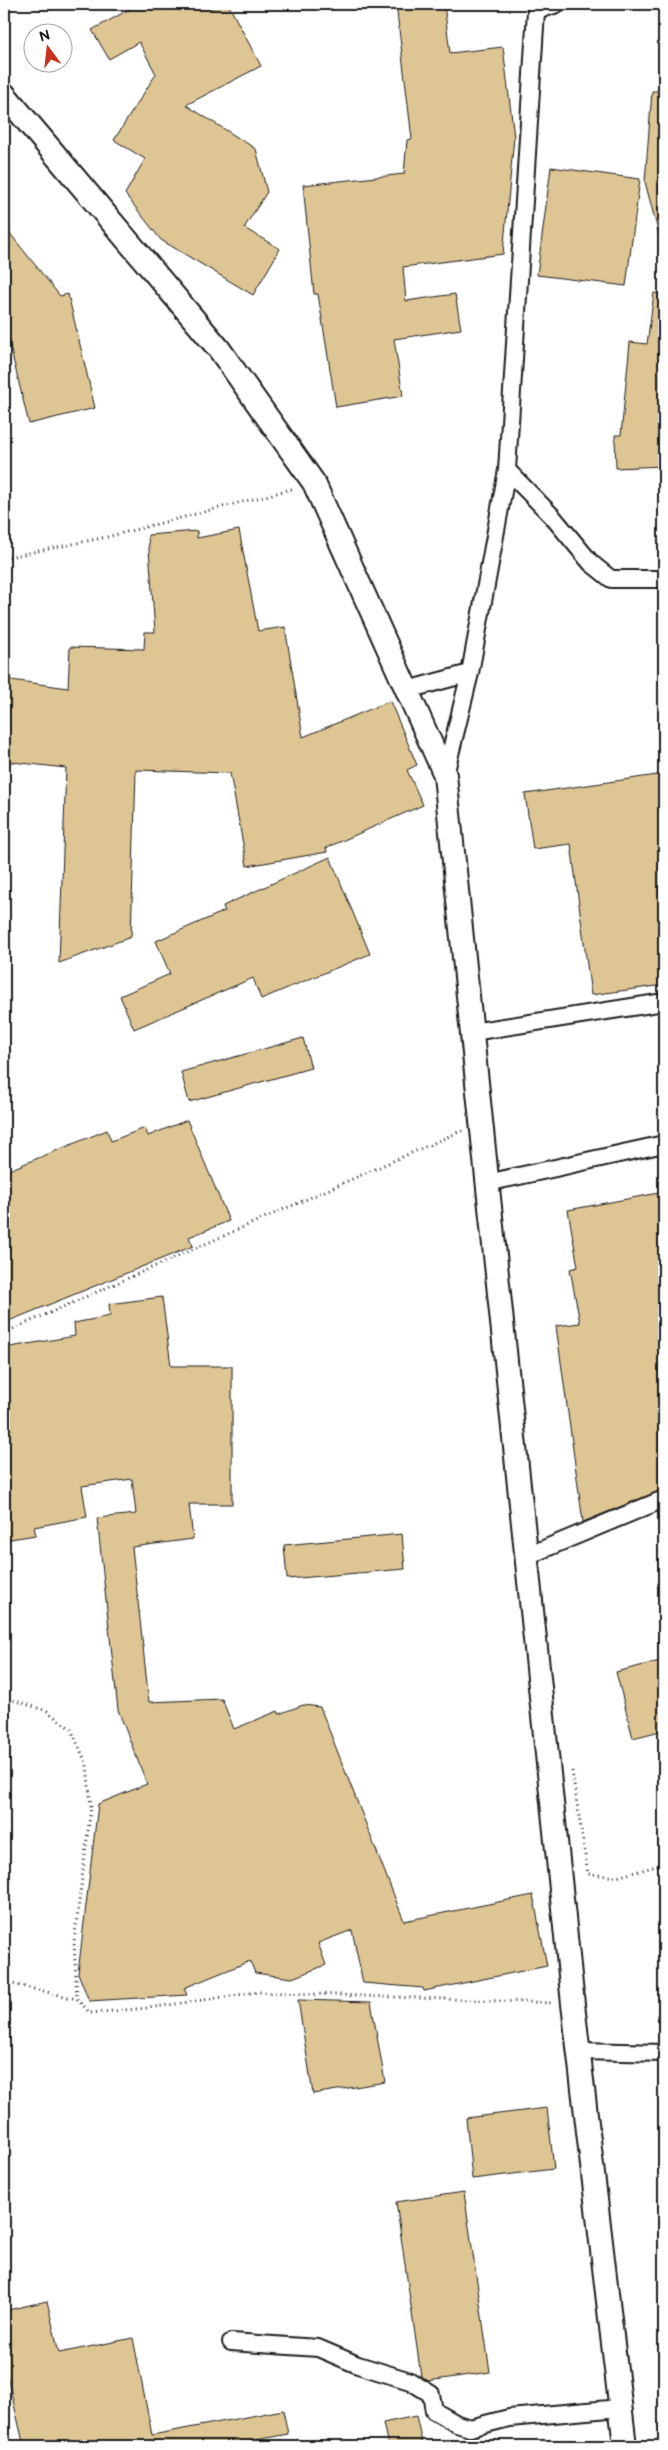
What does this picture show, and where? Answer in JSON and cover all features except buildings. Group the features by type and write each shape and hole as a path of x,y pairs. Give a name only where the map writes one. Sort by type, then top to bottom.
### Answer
{"street":[{"path":"445,775 470,673 507,470 536,8 558,4"},
{"path":"4,94 219,348 314,483 445,775 573,2004 625,2446"},
{"path":"507,470 552,516 591,563 611,579 664,579"},
{"path":"407,690 470,673"},
{"path":"472,1032 664,1002"},
{"path":"488,1183 664,1144"},
{"path":"526,1556 664,1499"},
{"path":"579,2051 664,2053"},
{"path":"231,2342 318,2348 358,2365 410,2381 431,2394 434,2411 457,2424 470,2428 509,2418 620,2408"}],"path":[{"path":"4,558 107,536 314,483"},
{"path":"4,1333 481,1122"},
{"path":"4,1697 47,1711 71,1729 87,1765 91,1807 74,1942 77,1999"},
{"path":"571,1766 588,1874 617,1877 664,1864"},
{"path":"4,1982 77,1999 90,2013 148,2008 258,1992 573,2004"}]}
